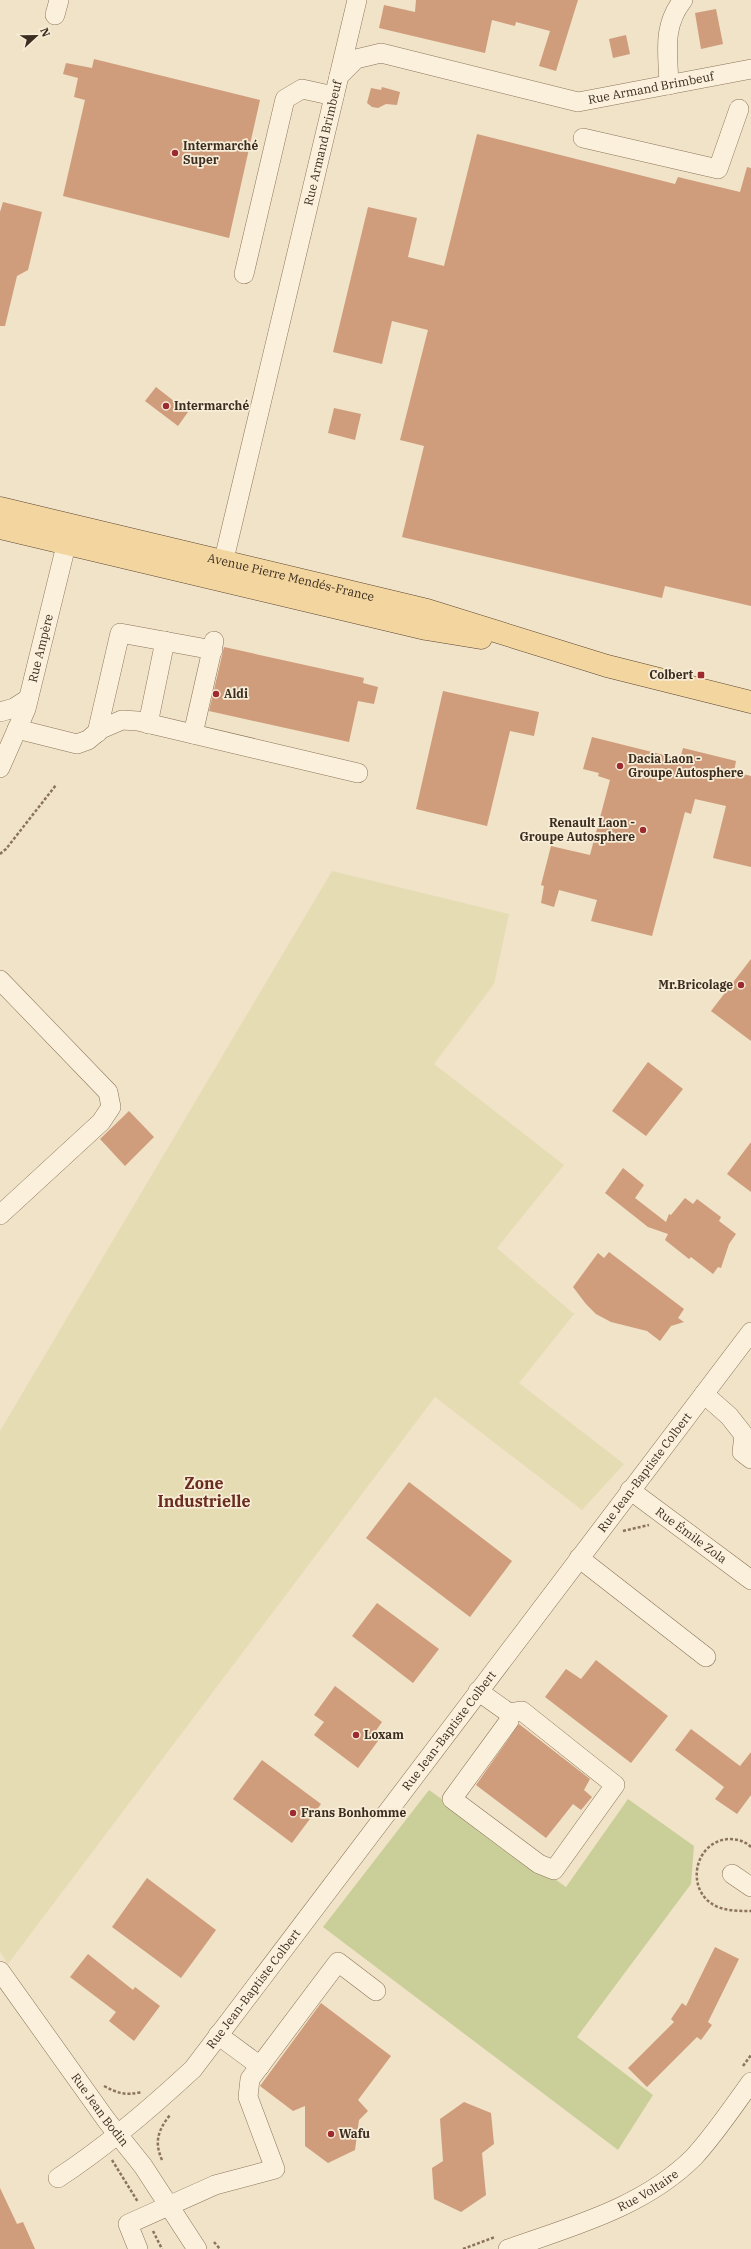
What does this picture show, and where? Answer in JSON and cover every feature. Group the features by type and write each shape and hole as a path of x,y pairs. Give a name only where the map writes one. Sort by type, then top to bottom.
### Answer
{"main road":[{"name":"Avenue Pierre Mendés-France","path":"0,508 63,533 221,571 426,629 578,656 608,666 751,702"},
{"name":"Avenue Pierre Mendés-France","path":"0,528 63,533"}],"street":[{"path":"339,76 357,0"},
{"path":"670,85 667,36 673,12 683,0"},
{"name":"Rue Armand Brimbeuf","path":"221,571 339,76 356,59 381,54 578,102 751,69"},
{"path":"244,274 285,99 302,89 334,96"},
{"path":"583,138 718,169 739,109"},
{"name":"Rue Ampère","path":"0,768 10,733 28,699 63,533"},
{"path":"97,733 120,633 165,641 214,646 193,734"},
{"path":"148,724 165,641"},
{"path":"0,712 14,708 28,699"},
{"path":"10,733 77,744 122,720 193,734 358,773"},
{"path":"0,980 108,1092 110,1108 101,1122 0,1215"},
{"name":"Rue Jean-Baptiste Colbert","path":"58,2178 104,2147 193,2069 751,1332"},
{"path":"704,1394 729,1416 744,1435 742,1452 751,1459"},
{"name":"Rue Émile Zola","path":"630,1490 751,1580"},
{"path":"579,1558 706,1657"},
{"path":"478,1692 509,1713 522,1711 615,1785 554,1870 539,1864 452,1799 509,1721 509,1713"},
{"path":"732,1874 751,1887"},
{"path":"138,2249 128,2224 215,2185 275,2169 248,2097 250,2079 338,1962 376,1991"},
{"name":"Rue Jean Bodin","path":"0,1972 118,2135 143,2166 168,2206 205,2245"},
{"path":"218,2035 260,2066"},
{"name":"Rue Voltaire","path":"504,2242 547,2242 625,2206 666,2182 694,2157 747,2075"}],"path":[{"path":"0,854 56,785"},
{"path":"602,1527 610,1533 651,1525"},
{"path":"747,2075 751,2055"},
{"path":"101,2084 116,2093 129,2094 145,2088"},
{"path":"164,2164 158,2147 159,2130 172,2112"},
{"path":"104,2147 146,2216 162,2249"},
{"path":"463,2249 504,2242"},
{"path":"205,2245 220,2249"}],"shaded area":[{"path":"332,871 509,914 494,984 434,1064 564,1165 497,1248 574,1314 519,1383 624,1464 582,1510 435,1397 8,1964 0,1951 0,1431"}],"green space":[{"path":"429,1790 566,1887 628,1799 694,1846 691,1884 577,2037 653,2095 618,2150 323,1927"}],"building":[{"path":"416,0 578,0 556,71 539,66 550,31 516,22 515,26 492,20 485,53 379,28 384,5 415,12"},
{"path":"716,9 723,44 701,49 695,13"},
{"path":"626,35 630,54 613,58 609,39"},
{"path":"94,59 260,100 229,238 63,196 85,100 74,97 78,78 63,74 66,63 92,68"},
{"path":"382,87 400,92 397,105 386,104 378,108 372,107 367,103 371,88 381,90"},
{"path":"477,134 675,184 678,177 740,192 747,167 751,168 751,606 665,586 662,598 402,537 424,446 400,440 428,330 392,321 382,364 333,352 368,207 417,218 408,257 444,266"},
{"path":"3,202 42,212 28,270 17,276 5,326 0,326 0,212"},
{"path":"156,387 188,412 178,426 145,401"},
{"path":"334,408 361,414 355,440 328,433"},
{"path":"224,647 364,678 363,683 378,687 374,704 358,701 349,742 209,711"},
{"path":"443,691 539,712 534,736 510,731 487,826 416,809"},
{"path":"592,737 680,759 683,748 736,761 734,772 751,776 751,867 713,858 726,806 695,799 691,814 685,812 652,936 591,921 597,900 559,890 554,907 541,903 544,886 541,885 551,846 590,855 610,780 598,776 599,773 583,769"},
{"name":"Mr.Bricolage","path":"751,959 751,1041 711,1011"},
{"path":"648,1062 683,1089 646,1136 612,1111"},
{"path":"129,1111 154,1137 125,1166 100,1139"},
{"path":"751,1142 751,1192 727,1174"},
{"path":"623,1168 644,1185 635,1198 666,1222 669,1214 671,1215 685,1198 693,1204 697,1199 721,1217 719,1221 736,1234 729,1244 721,1268 718,1267 713,1274 691,1257 689,1259 665,1240 668,1234 648,1227 605,1193"},
{"path":"609,1252 684,1309 678,1318 684,1322 671,1326 660,1341 647,1331 611,1322 596,1314 573,1287 598,1253 604,1258"},
{"path":"409,1482 512,1561 470,1617 366,1538"},
{"path":"377,1603 439,1649 413,1683 352,1636"},
{"path":"596,1660 668,1716 631,1763 545,1697 566,1669 581,1679"},
{"path":"335,1686 382,1722 375,1732 381,1737 358,1768 314,1735 324,1722 314,1715"},
{"path":"519,1724 590,1779 584,1790 592,1797 581,1810 573,1804 546,1838 476,1785"},
{"path":"691,1729 740,1766 751,1752 751,1795 737,1814 715,1799 724,1787 675,1750"},
{"path":"262,1760 321,1804 292,1843 233,1799"},
{"path":"147,1878 216,1930 181,1978 112,1927"},
{"path":"715,1947 739,1959 708,2022 712,2025 701,2040 697,2037 647,2087 628,2068 674,2022 671,2019 682,2003 686,2006"},
{"path":"88,1954 133,1990 135,1987 160,2006 134,2041 109,2021 116,2012 70,1977"},
{"path":"321,2003 391,2056 358,2100 368,2111 359,2120 355,2150 328,2163 305,2146 305,2106 293,2111 260,2086"},
{"path":"464,2102 491,2113 494,2144 482,2153 486,2195 461,2212 434,2199 432,2168 443,2161 440,2119"},
{"path":"0,2188 17,2224 23,2222 35,2249 0,2249"}],"place":[{"name":"Intermarché Super","path":"175,153"},
{"name":"Intermarché","path":"166,406"},
{"name":"Colbert","path":"701,675"},
{"name":"Aldi","path":"216,694"},
{"name":"Dacia Laon - Groupe Autosphere","path":"620,766"},
{"name":"Renault Laon - Groupe Autosphere","path":"643,830"},
{"name":"Mr.Bricolage","path":"741,985"},
{"name":"Loxam","path":"356,1735"},
{"name":"Frans Bonhomme","path":"293,1813"},
{"name":"Wafu","path":"331,2134"}],"district":[{"name":"Zone Industrielle","path":"204,1492"}]}
